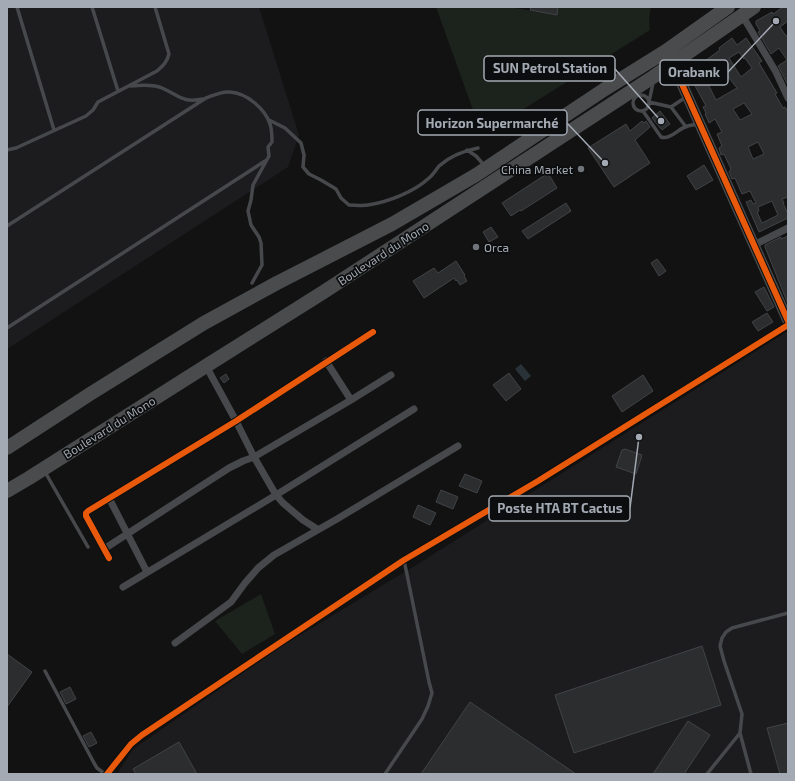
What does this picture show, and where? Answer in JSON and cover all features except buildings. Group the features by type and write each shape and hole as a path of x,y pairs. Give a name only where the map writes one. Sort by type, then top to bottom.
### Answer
{"highway":[{"name":"Boulevard du Mono","path":"7,448 204,323 277,283 392,224 487,168 666,51 728,7"},
{"name":"Boulevard du Mono","path":"7,491 322,293 654,78 748,11"}],"street":[{"path":"748,11 788,98"},
{"path":"673,64 788,321"},
{"path":"754,245 788,228"},
{"path":"106,774 126,750 142,735 404,560 538,481 788,325"},
{"path":"109,558 86,516 88,511 236,421 373,332"},
{"path":"326,362 351,400"},
{"path":"206,366 254,457 276,495 303,520 317,529"},
{"path":"104,550 228,468 254,457 391,375"},
{"path":"124,586 276,495 414,409"},
{"path":"175,643 231,602 258,568 274,555 458,446"},
{"path":"109,498 147,572"}],"lane":[{"path":"17,7 54,130"},
{"path":"92,7 118,91"},
{"path":"7,150 16,148 86,116 93,110 98,102 157,71 164,65 168,60 169,54 155,7"},
{"path":"620,99 634,106 637,110 643,111 648,108 654,78"},
{"path":"128,86 141,85 161,88 177,97 194,101 216,94 230,92 245,97 254,103 260,108 268,120 272,136 272,142 268,147 269,156 253,185 248,211 251,225 261,243 262,265 252,283"},
{"path":"634,106 635,99 639,96 644,96 649,102 671,107 686,127"},
{"path":"671,107 687,96"},
{"path":"7,226 206,98"},
{"path":"643,111 661,137 664,138 668,138 686,127 700,124"},
{"path":"268,120 285,128 301,143 304,155 303,167 309,174 336,190 341,198 349,205 367,206 397,198 414,189 429,178 448,158 467,150 478,148"},
{"path":"467,150 476,156 487,168"},
{"path":"7,328 266,161"},
{"path":"43,469 88,547"},
{"path":"385,774 422,719 432,693 404,560"},
{"path":"751,774 740,733 742,714 720,646 722,638 726,632 732,628 788,613"},
{"path":"45,671 97,768 106,774"},
{"path":"706,774 740,733"}],"shaded area":[{"path":"7,7 259,7 299,135 288,167 7,349"},
{"path":"436,7 515,7 557,15 558,7 651,7 649,19 650,30 482,135"},
{"path":"788,331 788,774 117,774 133,749 282,646 413,567"},
{"path":"521,364 531,376 525,381 515,369"},
{"path":"261,594 275,634 242,654 215,621"}],"cycle path":[{"path":"673,64 788,321"},
{"path":"107,774 131,744 142,735 404,560 538,481 788,325"},
{"path":"109,558 86,516 88,511 236,421 373,332"}],"place":[{"name":"Orabank","path":"776,21"},
{"name":"SUN Petrol Station","path":"661,121"},
{"name":"Horizon Supermarché","path":"605,163"},
{"name":"China Market","path":"581,169"},
{"name":"Orca","path":"476,247"},
{"name":"Poste HTA BT Cactus","path":"639,437"}]}
